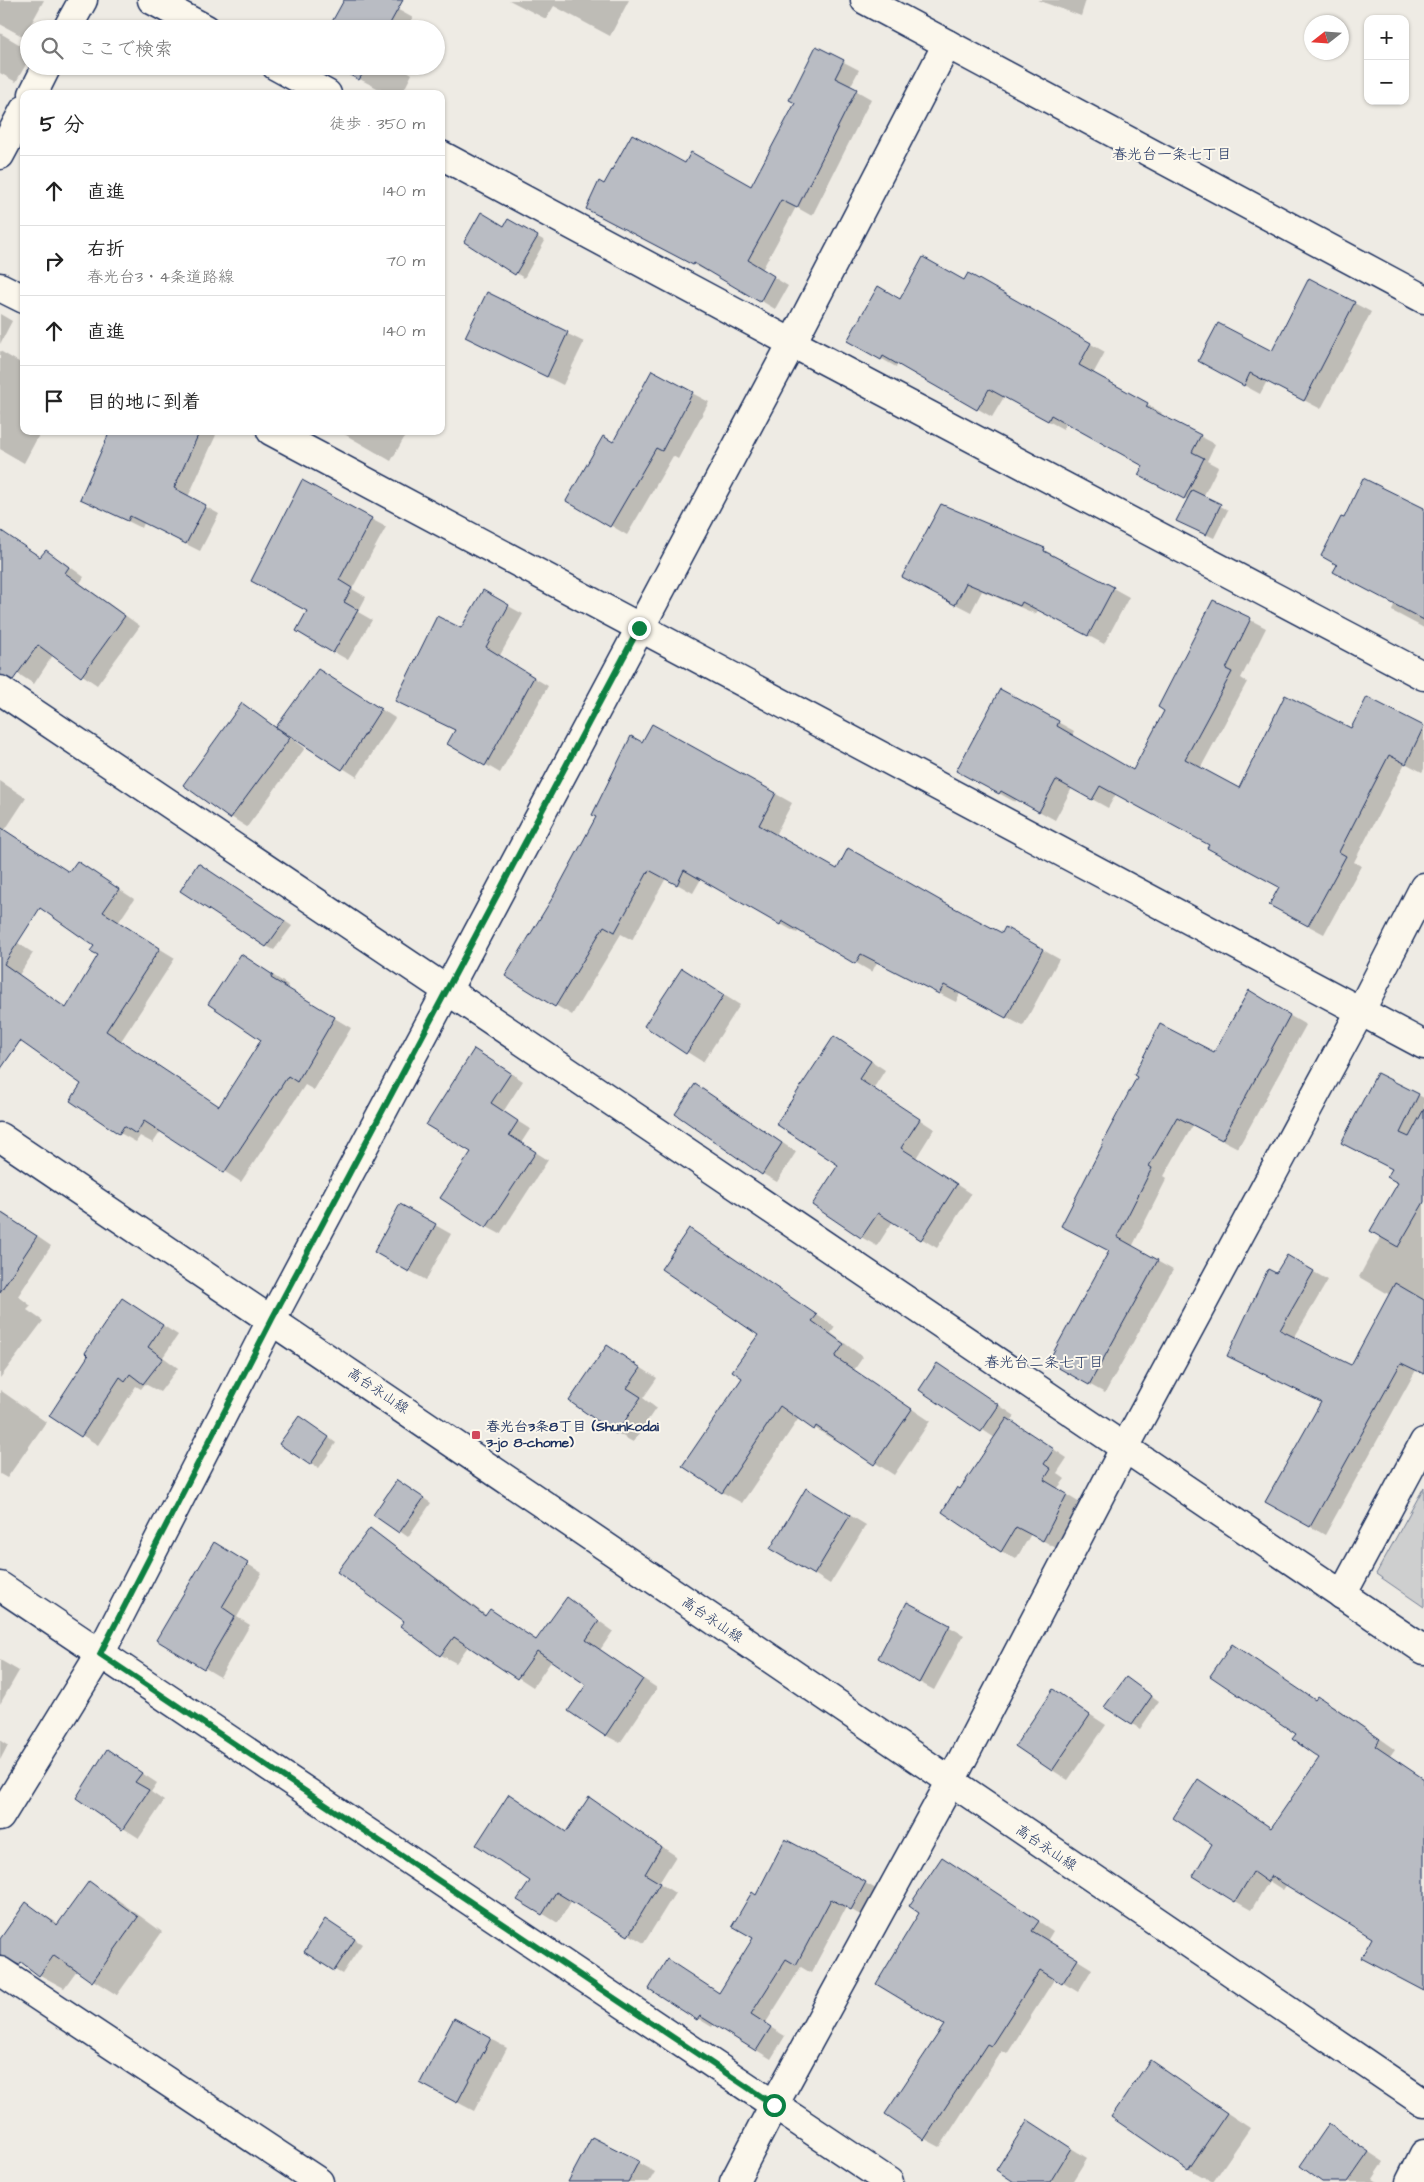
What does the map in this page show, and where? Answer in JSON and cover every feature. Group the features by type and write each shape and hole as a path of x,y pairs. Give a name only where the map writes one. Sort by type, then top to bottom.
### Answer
{"street":[{"path":"72,20 83,0"},
{"path":"152,0 189,20"},
{"path":"865,0 1424,299"},
{"path":"0,1817 100,1654 272,1319 792,343 948,44"},
{"path":"35,90 42,75"},
{"path":"292,75 320,90"},
{"path":"0,155 20,118"},
{"path":"445,157 792,343 1424,676"},
{"path":"0,287 20,297"},
{"path":"278,435 1424,1045"},
{"path":"0,690 448,990 1124,1449 1424,1650"},
{"path":"734,2182 950,1783 1124,1449 1361,1010 1424,887"},
{"name":"高台永山線","path":"0,1137 272,1319 950,1783 1424,2103"},
{"path":"1342,1595 1424,1442"},
{"path":"0,1586 889,2182"},
{"path":"0,1971 319,2182"},
{"path":"1410,2182 1424,2154"}],"shaded area":[{"path":"1424,1487 1424,1607 1376,1574"}],"building":[{"path":"344,0 403,0 392,20 333,20"},
{"path":"816,46 844,60 835,78 857,89 797,208 781,200 748,260 774,276 760,302 694,263 693,265 586,209 599,181 604,184 632,134 685,163 691,152 751,186 795,103 789,100"},
{"path":"350,75 362,75 359,80"},
{"path":"481,212 504,226 508,219 538,236 515,275 464,242"},
{"path":"923,257 964,280 968,273 1091,343 1079,365 1148,403 1146,407 1201,435 1192,452 1204,458 1184,499 1138,475 1143,466 1051,415 1048,421 989,389 977,410 883,356 881,360 847,341 878,286 900,299"},
{"path":"1309,278 1355,302 1304,401 1250,373 1244,386 1198,361 1218,323 1272,351"},
{"path":"487,292 568,332 547,377 465,337"},
{"path":"652,370 693,392 662,451 656,448 610,527 566,501 603,436 613,442"},
{"path":"108,435 198,435 174,488 206,505 186,544 130,516 128,521 80,499"},
{"path":"1363,478 1424,508 1424,620 1333,572 1337,565 1321,556 1341,517 1344,518"},
{"path":"302,480 372,518 339,580 352,588 344,602 358,610 333,653 296,631 307,611 251,581"},
{"path":"1192,490 1221,504 1206,535 1176,521"},
{"path":"941,504 1045,548 1044,551 1114,587 1088,636 1022,602 1020,606 966,583 955,605 902,577"},
{"path":"0,530 40,557 46,550 69,567 65,573 125,616 81,677 38,645 13,680 0,675"},
{"path":"483,590 509,605 486,647 534,677 485,766 447,744 455,730 395,701 437,616 461,628"},
{"path":"1213,600 1251,618 1226,669 1232,672 1185,759 1239,788 1285,695 1351,728 1367,697 1424,726 1406,764 1389,755 1339,852 1346,856 1308,926 1269,905 1279,887 1207,848 1209,845 1100,786 1092,800 1056,780 1039,812 1001,791 999,794 956,771 1000,689 1059,721 1057,726 1133,770 1164,711 1158,707"},
{"path":"318,669 381,709 342,770 276,727"},
{"path":"242,703 290,738 230,819 183,785"},
{"path":"652,724 776,793 759,825 837,869 848,848 1002,933 1005,927 1043,949 1006,1018 944,985 939,994 861,954 855,964 782,921 780,925 684,870 677,885 649,870 615,932 604,926 555,1007 505,976 553,897 596,817 592,815 631,736 642,742"},
{"path":"0,827 69,872 77,861 119,889 103,912 160,948 106,1031 219,1106 261,1040 208,1004 241,954 273,975 271,978 335,1017 297,1082 288,1076 224,1173 144,1121 136,1134 124,1126 119,1134 70,1101 81,1084 20,1041 0,1070","holes":["40,908 94,946 90,951 98,955 66,1008 4,964"]},
{"path":"198,863 285,921 266,947 180,891"},
{"path":"682,968 724,995 686,1054 644,1026"},
{"path":"1249,990 1290,1015 1222,1140 1177,1117 1149,1166 1152,1168 1117,1237 1158,1260 1089,1385 1048,1362 1109,1251 1061,1226 1137,1077 1134,1075 1160,1024 1214,1052"},
{"path":"834,1036 871,1061 859,1079 920,1119 901,1148 957,1184 921,1240 878,1213 861,1238 812,1205 838,1165 776,1124"},
{"path":"474,1049 511,1073 491,1103 518,1121 509,1135 536,1152 486,1228 440,1198 471,1152 426,1125"},
{"path":"1377,1073 1419,1094 1400,1133 1409,1137 1424,1109 1424,1202 1398,1247 1370,1231 1398,1183 1387,1177 1392,1169 1341,1143"},
{"path":"695,1084 782,1143 762,1175 675,1114"},
{"path":"400,1204 436,1224 409,1272 374,1252"},
{"path":"0,1212 37,1236 0,1292"},
{"path":"689,1228 817,1315 812,1321 844,1344 835,1357 912,1409 874,1465 816,1426 814,1430 780,1406 722,1493 682,1466 742,1378 732,1371 758,1335 661,1269"},
{"path":"1287,1255 1314,1271 1280,1330 1351,1365 1395,1283 1424,1300 1424,1374 1401,1363 1310,1527 1265,1502 1321,1402 1227,1356 1268,1269 1276,1273"},
{"path":"122,1298 163,1325 148,1347 163,1358 143,1384 130,1374 125,1381 120,1377 81,1437 49,1416 88,1356 85,1353"},
{"path":"607,1345 641,1368 627,1388 641,1397 616,1434 569,1401"},
{"path":"937,1363 999,1405 981,1432 919,1390"},
{"path":"299,1416 329,1437 310,1465 279,1444"},
{"path":"1007,1418 1054,1449 1044,1464 1051,1469 1044,1480 1067,1494 1043,1541 1016,1527 1001,1552 942,1512 957,1487 960,1489"},
{"path":"397,1480 424,1498 399,1533 373,1515"},
{"path":"806,1488 850,1515 814,1575 770,1549"},
{"path":"370,1528 485,1616 490,1609 536,1640 567,1597 599,1621 586,1640 643,1679 605,1736 568,1711 586,1685 537,1651 517,1679 454,1637 440,1656 400,1626 404,1621 337,1572"},
{"path":"214,1542 248,1563 222,1607 235,1616 204,1669 156,1640"},
{"path":"907,1602 950,1625 919,1683 878,1658"},
{"path":"1232,1644 1315,1700 1318,1696 1380,1739 1375,1746 1424,1779 1424,1991 1361,1958 1372,1938 1271,1876 1267,1882 1253,1872 1235,1902 1193,1876 1212,1844 1173,1818 1198,1779 1271,1828 1319,1758 1292,1739 1296,1734 1210,1676"},
{"path":"1126,1677 1152,1696 1132,1725 1104,1707"},
{"path":"1053,1689 1090,1715 1052,1771 1015,1746"},
{"path":"107,1749 142,1773 135,1782 149,1790 122,1830 76,1798"},
{"path":"509,1794 566,1832 589,1797 661,1847 645,1874 660,1883 628,1936 556,1892 542,1915 517,1900 530,1881 476,1845"},
{"path":"785,1839 866,1882 851,1910 831,1899 796,1965 786,1959 751,2014 771,2027 756,2051 700,2016 697,2020 649,1989 667,1959 719,1993 753,1938 732,1926 752,1892 756,1895"},
{"path":"942,1857 1039,1921 1032,1931 1078,1959 1062,1984 1040,1970 991,2046 987,2044 924,2140 885,2114 944,2025 876,1984 919,1913 909,1906"},
{"path":"89,1881 138,1917 92,1982 54,1955 39,1976 21,1962 19,1965 0,1956 0,1939 26,1902 57,1925"},
{"path":"325,1919 355,1939 334,1971 304,1952"},
{"path":"454,2018 491,2038 457,2103 420,2083"},
{"path":"1150,2060 1227,2113 1188,2170 1111,2117"},
{"path":"1028,2120 1071,2148 1050,2182 1014,2182 996,2170"},
{"path":"1329,2124 1369,2152 1348,2182 1322,2182 1300,2166"},
{"path":"592,2137 639,2161 628,2182 568,2182"}],"place":[{"name":"春光台3条8丁目 (Shunkodai 3-jo 8-chome)","path":"476,1435"}],"district":[{"name":"春光台一条七丁目","path":"1172,154"},
{"name":"春光台二条七丁目","path":"1044,1362"}],"route":[{"path":"639,628 272,1319 100,1654 774,2105"}]}
